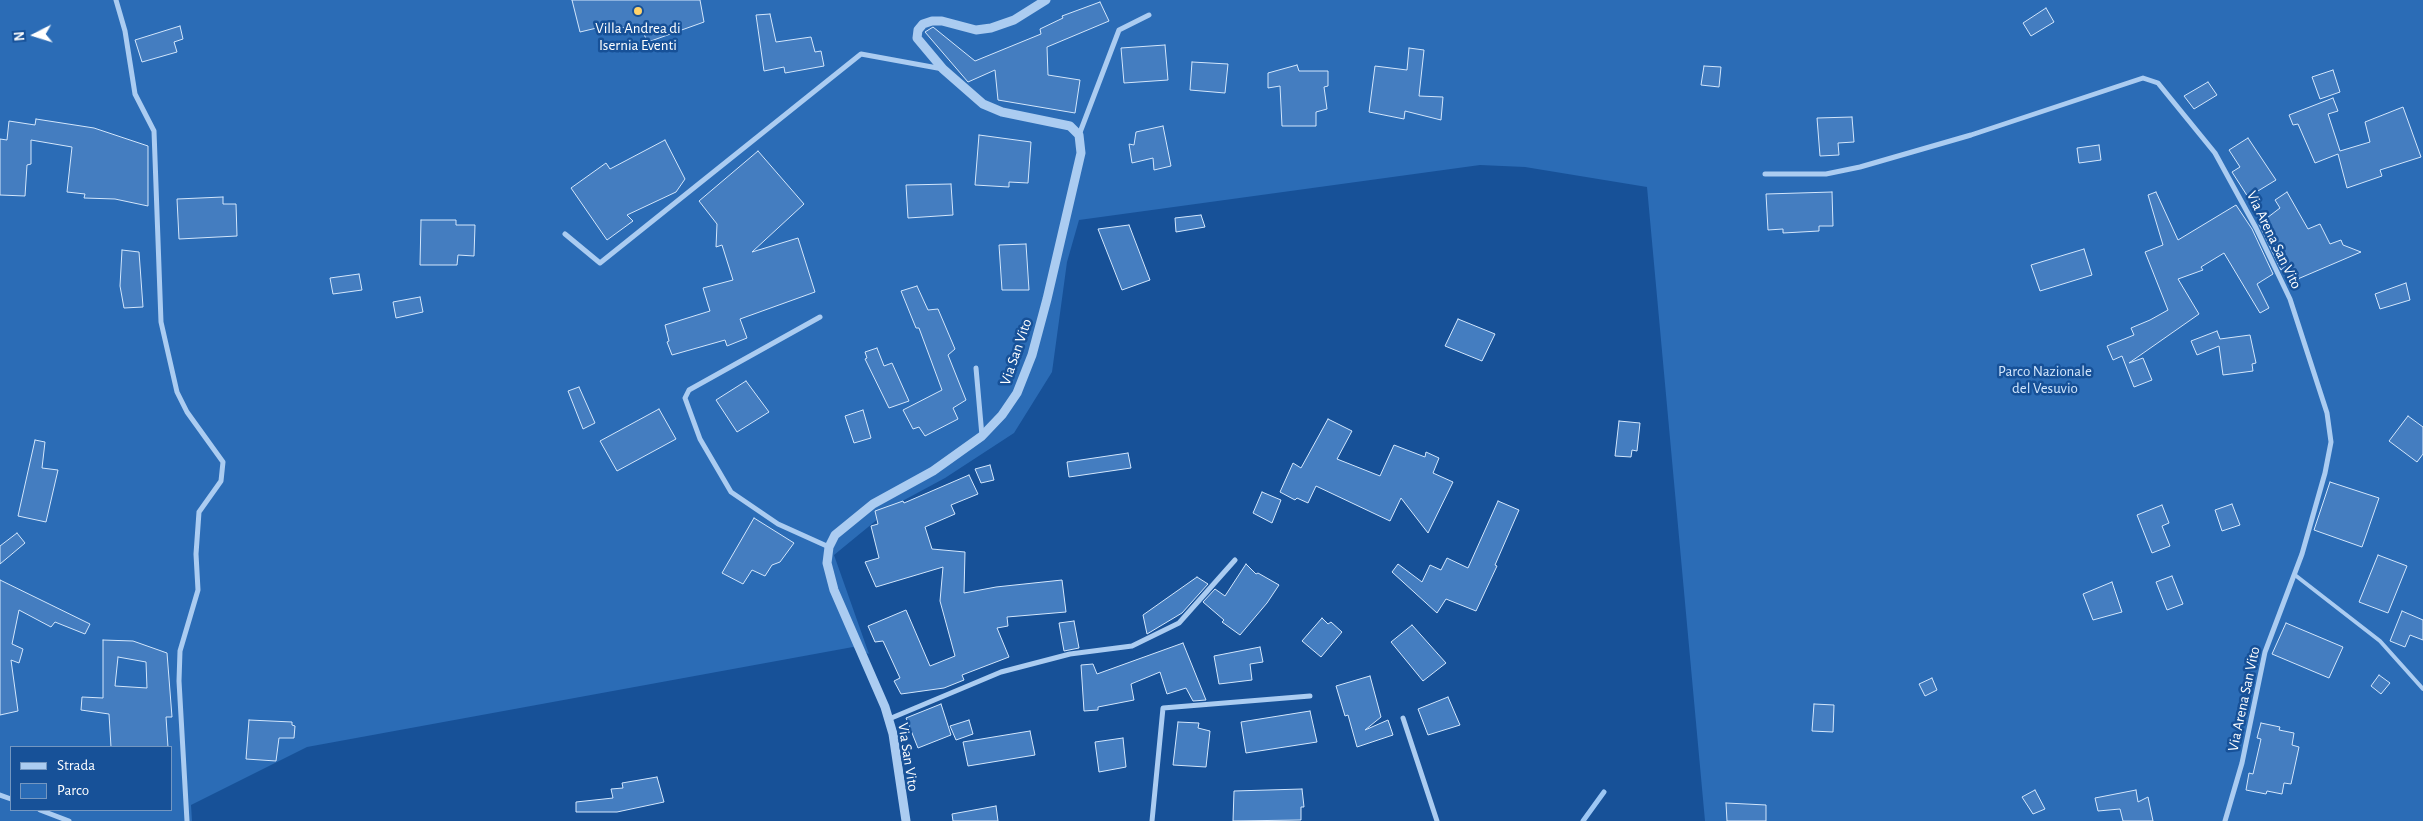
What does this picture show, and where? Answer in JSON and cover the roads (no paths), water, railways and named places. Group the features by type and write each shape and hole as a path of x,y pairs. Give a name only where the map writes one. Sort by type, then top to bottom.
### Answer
{"street":[{"path":"116,0 125,31 135,94 154,131 161,322 177,392 187,412 223,462 220,481 199,512 196,539 198,590 180,651 180,691 187,821"},
{"path":"1046,0 1014,20 991,28 976,30 942,22 923,24 918,30 917,38 943,69 983,104 1002,112 1070,126 1079,135 1119,30 1149,15"},
{"path":"565,234 600,263 862,54 943,69"},
{"name":"Via Arena San Vito","path":"1765,174 1826,174 1860,167 1972,135 2143,78 2158,83 2215,153 2256,228 2290,299 2327,413 2331,442 2325,474 2295,575 2265,652 2249,735 2225,821"},
{"name":"Via San Vito","path":"906,821 893,734 834,590 827,563 829,547 835,535 873,504 933,471 982,436 1002,416 1017,393 1032,355 1082,153 1079,135"},
{"path":"820,317 689,390 685,398 700,439 731,492 778,524 829,547"},
{"path":"976,368 982,436"},
{"path":"888,719 1001,672 1070,654 1132,646 1179,623 1236,560"},
{"path":"1152,821 1163,708 1310,696"},
{"path":"1403,718 1438,821"},
{"path":"43,811 69,821"}],"lane":[{"path":"2295,575 2380,641 2423,689"}],"waterway":[{"path":"1583,821 1604,792"}],"place":[{"name":"Villa Andrea di Isernia Eventi","path":"638,11"}],"park label":[{"name":"Parco Nazionale del Vesuvio","path":"2045,380"}]}
